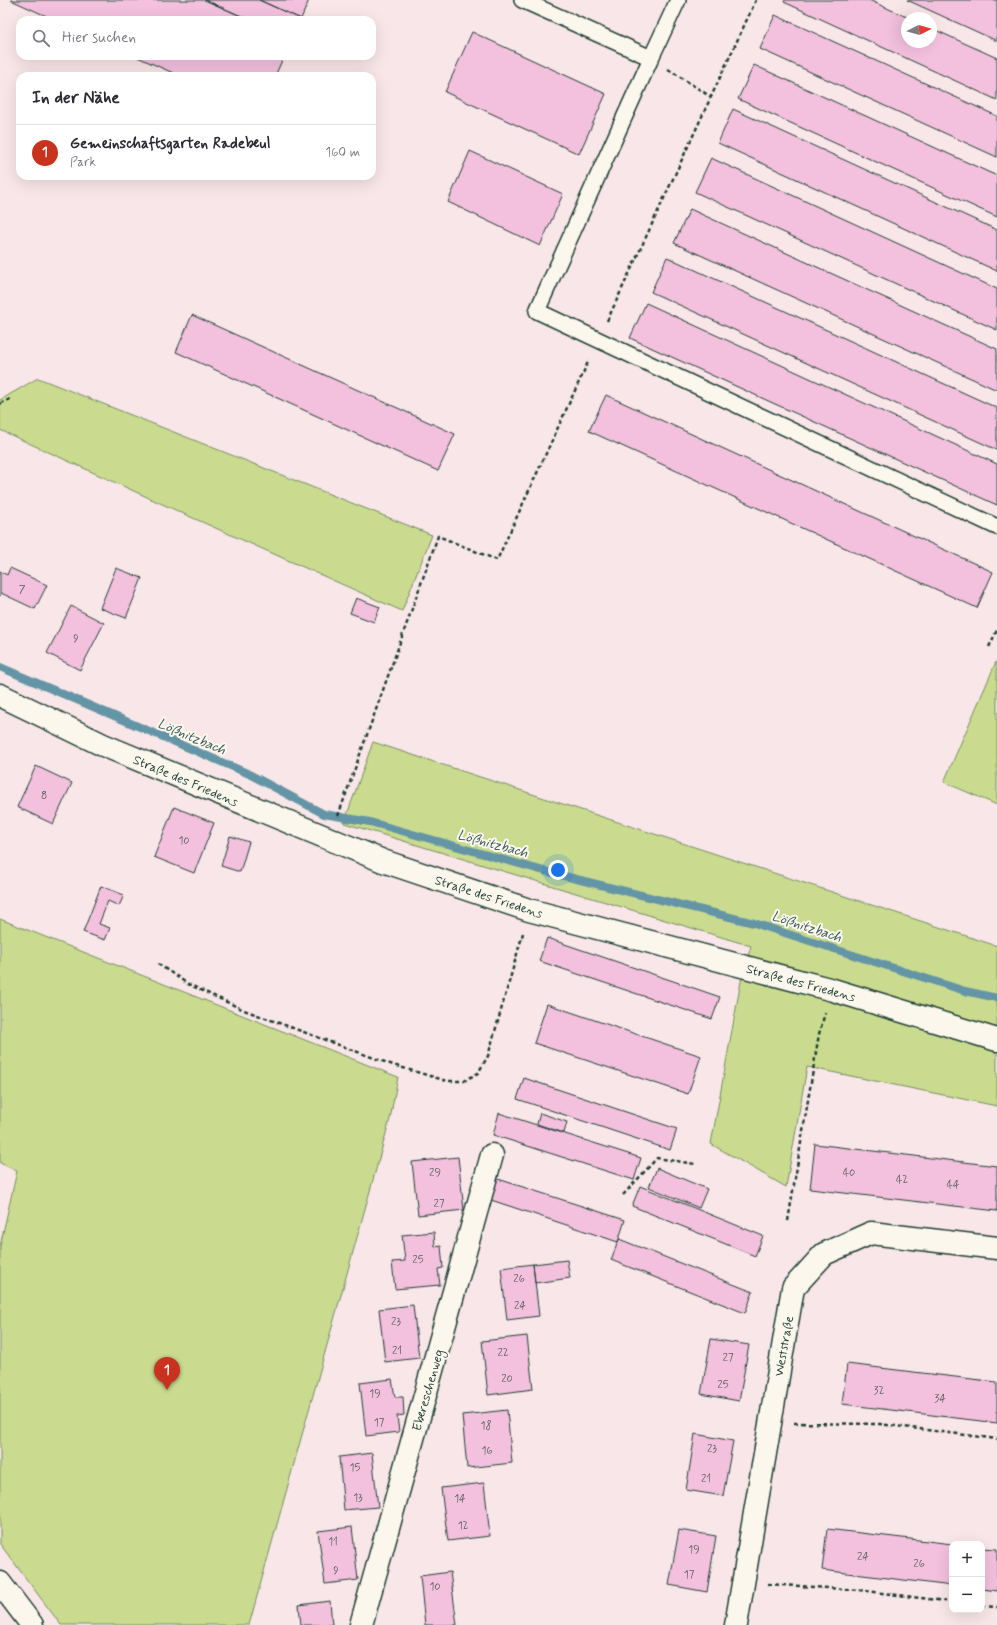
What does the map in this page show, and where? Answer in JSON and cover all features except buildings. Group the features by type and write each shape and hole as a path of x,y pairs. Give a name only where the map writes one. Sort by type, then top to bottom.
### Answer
{"street":[{"name":"Straße des Friedens","path":"0,695 104,745 383,861 529,910 833,990 997,1040"},
{"name":"Ebereschenweg","path":"361,1625 492,1155"},
{"name":"Weststraße","path":"736,1625 793,1288 824,1254 871,1233 997,1248"},
{"path":"0,1583 29,1623"}],"lane":[{"path":"522,0 651,58"},
{"path":"678,0 537,311 997,527"}],"path":[{"path":"342,808 438,536 497,560 756,0"},
{"path":"651,58 711,96"},
{"path":"0,404 10,399"},
{"path":"989,647 997,630"},
{"path":"158,964 188,984 244,1010 393,1065 447,1082 464,1081 478,1073 488,1056 529,910"},
{"path":"788,1222 819,1034 833,990"},
{"path":"623,1195 657,1158 695,1164"},
{"path":"770,1423 880,1424 997,1439"},
{"path":"743,1583 860,1590 949,1602"},
{"path":"985,1606 997,1607"}],"green space":[{"path":"38,378 432,535 402,611 0,430 0,400"},
{"path":"997,662 997,805 944,782"},
{"path":"373,742 997,946 997,1106 807,1067 786,1187 711,1144 742,976 751,946 344,823"},
{"path":"0,919 398,1077 390,1119 249,1625 61,1625 0,1544 0,1246 17,1171 0,1163"}],"waterway":[{"name":"Lößnitzbach","path":"0,667 247,773 324,814 370,822 544,871 754,923 965,991 997,998"}],"place":[{"name":"Gemeinschaftsgarten Radebeul","path":"167,1390"}]}
